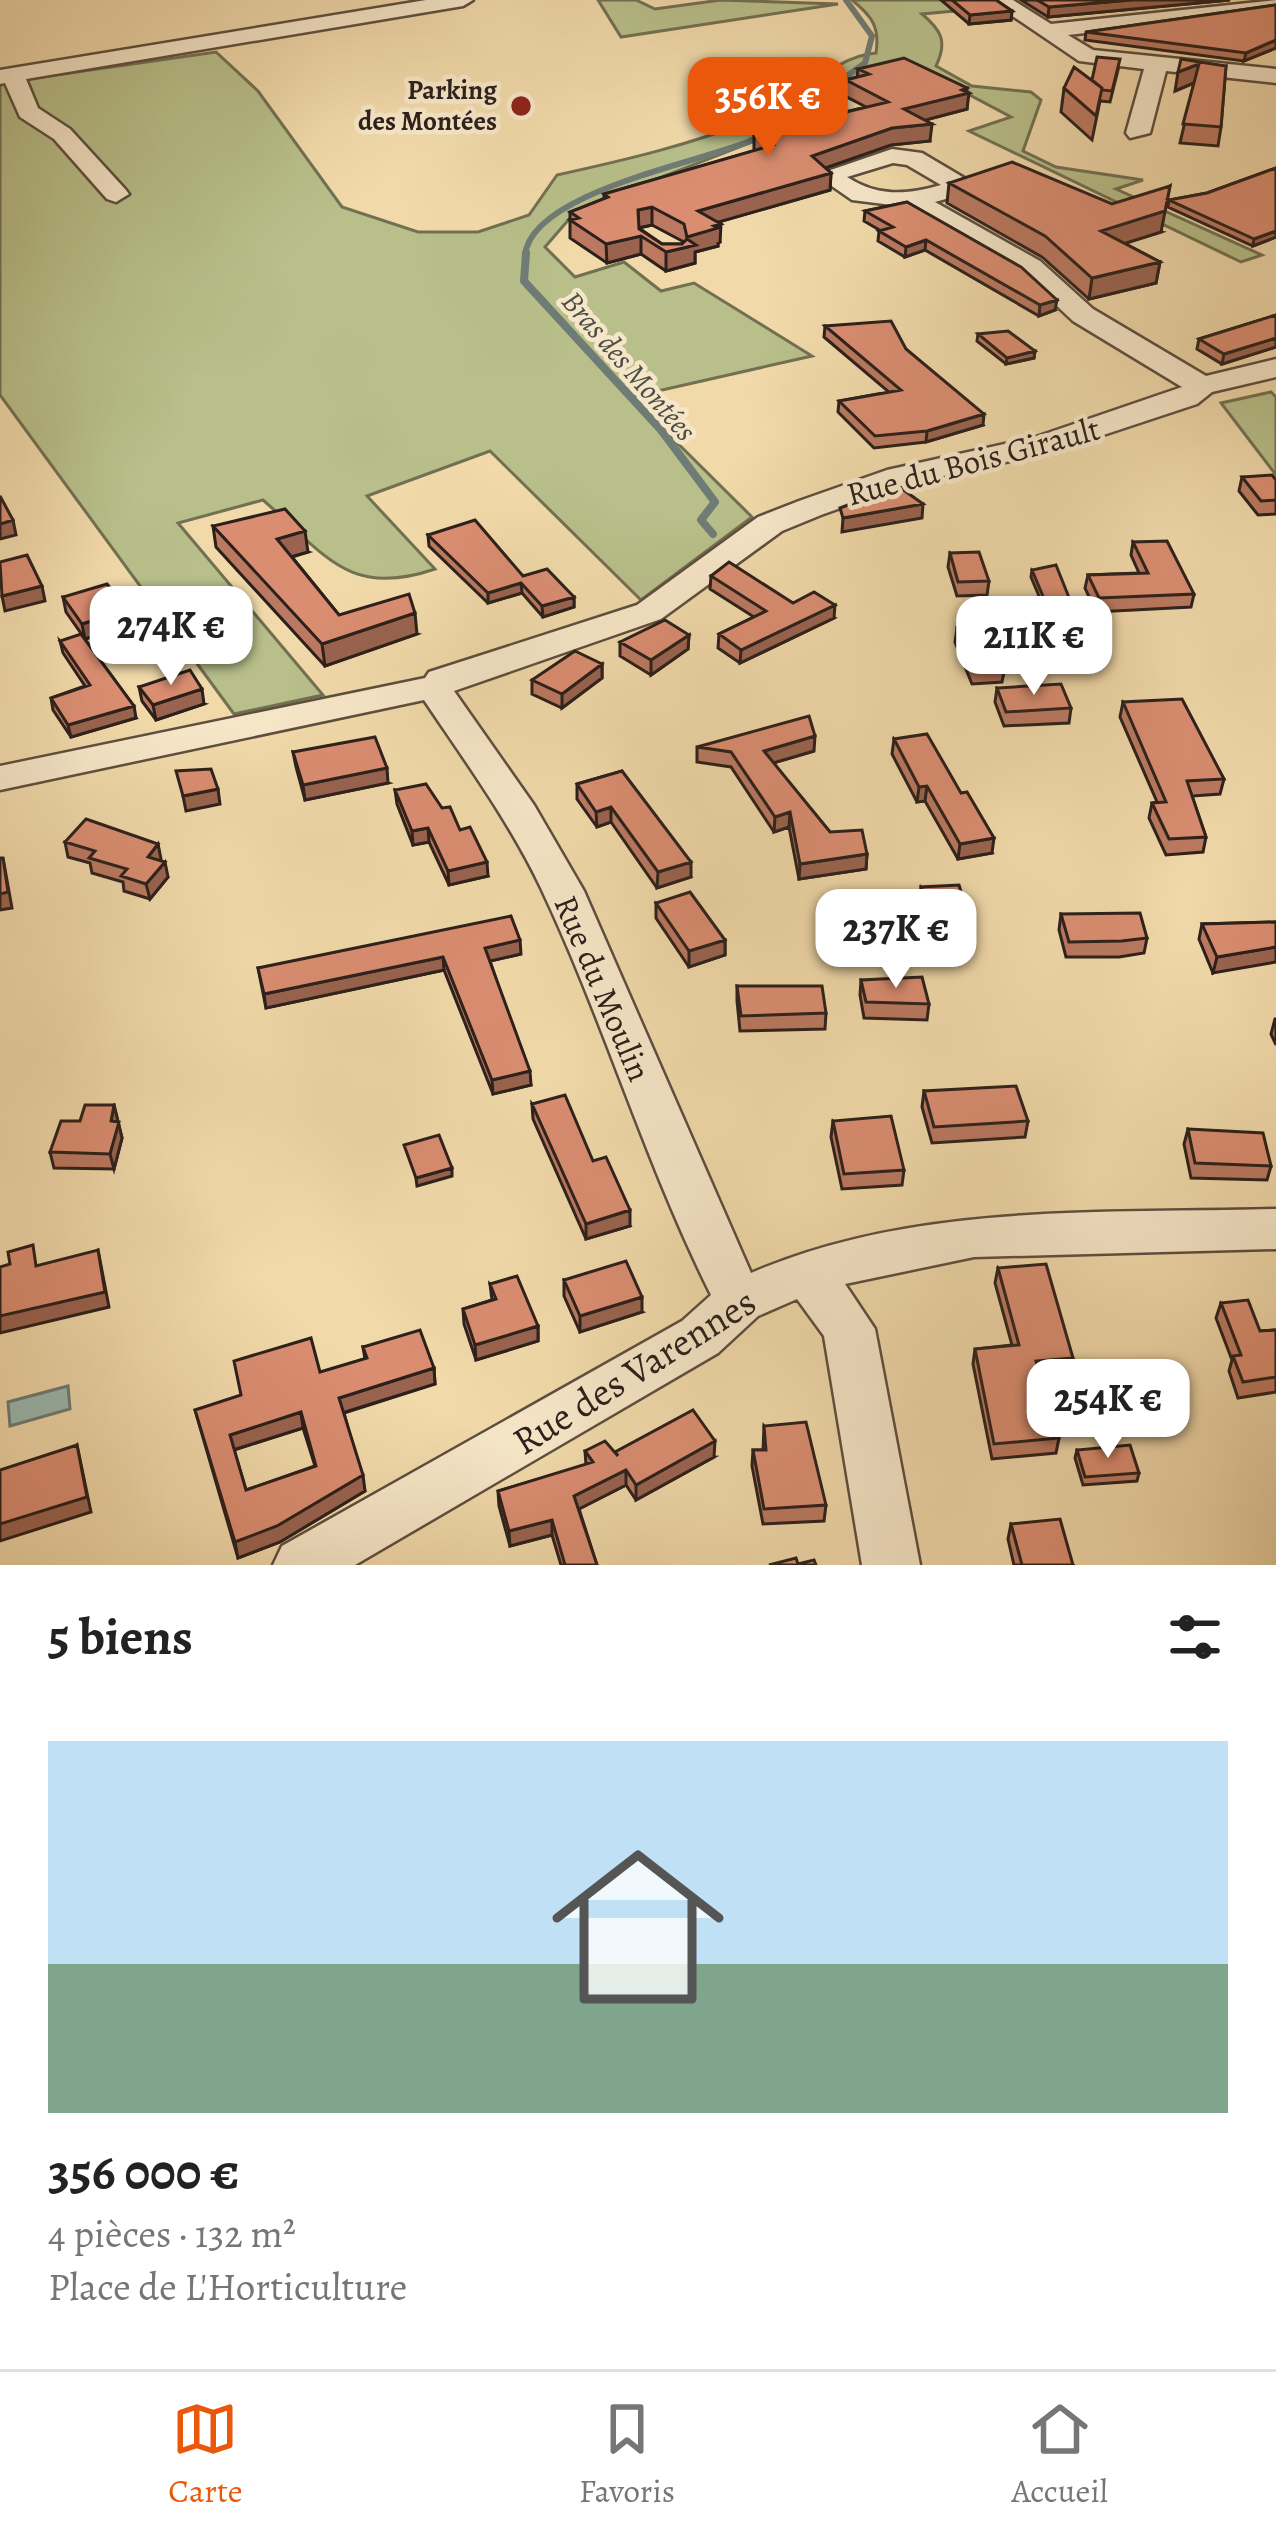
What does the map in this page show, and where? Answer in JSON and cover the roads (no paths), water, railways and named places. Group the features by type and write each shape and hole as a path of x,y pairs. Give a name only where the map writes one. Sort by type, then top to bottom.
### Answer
{"street":[{"path":"116,194 62,134 28,112 7,76 463,0"},
{"path":"999,0 1087,56 1276,76"},
{"path":"1046,31 1270,6 1274,0"},
{"path":"1138,133 1156,66"},
{"path":"915,201 962,187 913,158 892,156 842,164 828,175 877,202 915,201 1030,267 1083,315 1202,386"},
{"name":"Rue du Bois Girault","path":"0,778 415,688 436,691 442,680 650,612 770,524 898,476 1113,423 1186,398 1202,386 1276,368"},
{"name":"Rue du Moulin","path":"436,691 560,884 620,1017 690,1210 740,1300"},
{"name":"Rue des Varennes","path":"302,1565 700,1337 740,1300 806,1272 974,1237 1276,1229"},
{"path":"806,1272 849,1329 891,1565"}],"water":[{"path":"68,1386 70,1409 10,1426 8,1402"}],"waterway":[{"name":"Bras des Montées","path":"526,254 534,234 555,214 585,197 750,141 795,115 865,63 872,36 846,0"},
{"name":"Bras des Montées","path":"526,254 524,281 661,430 715,502 701,520 713,534"}],"place":[{"name":"Parking des Montées","path":"521,106"}]}
